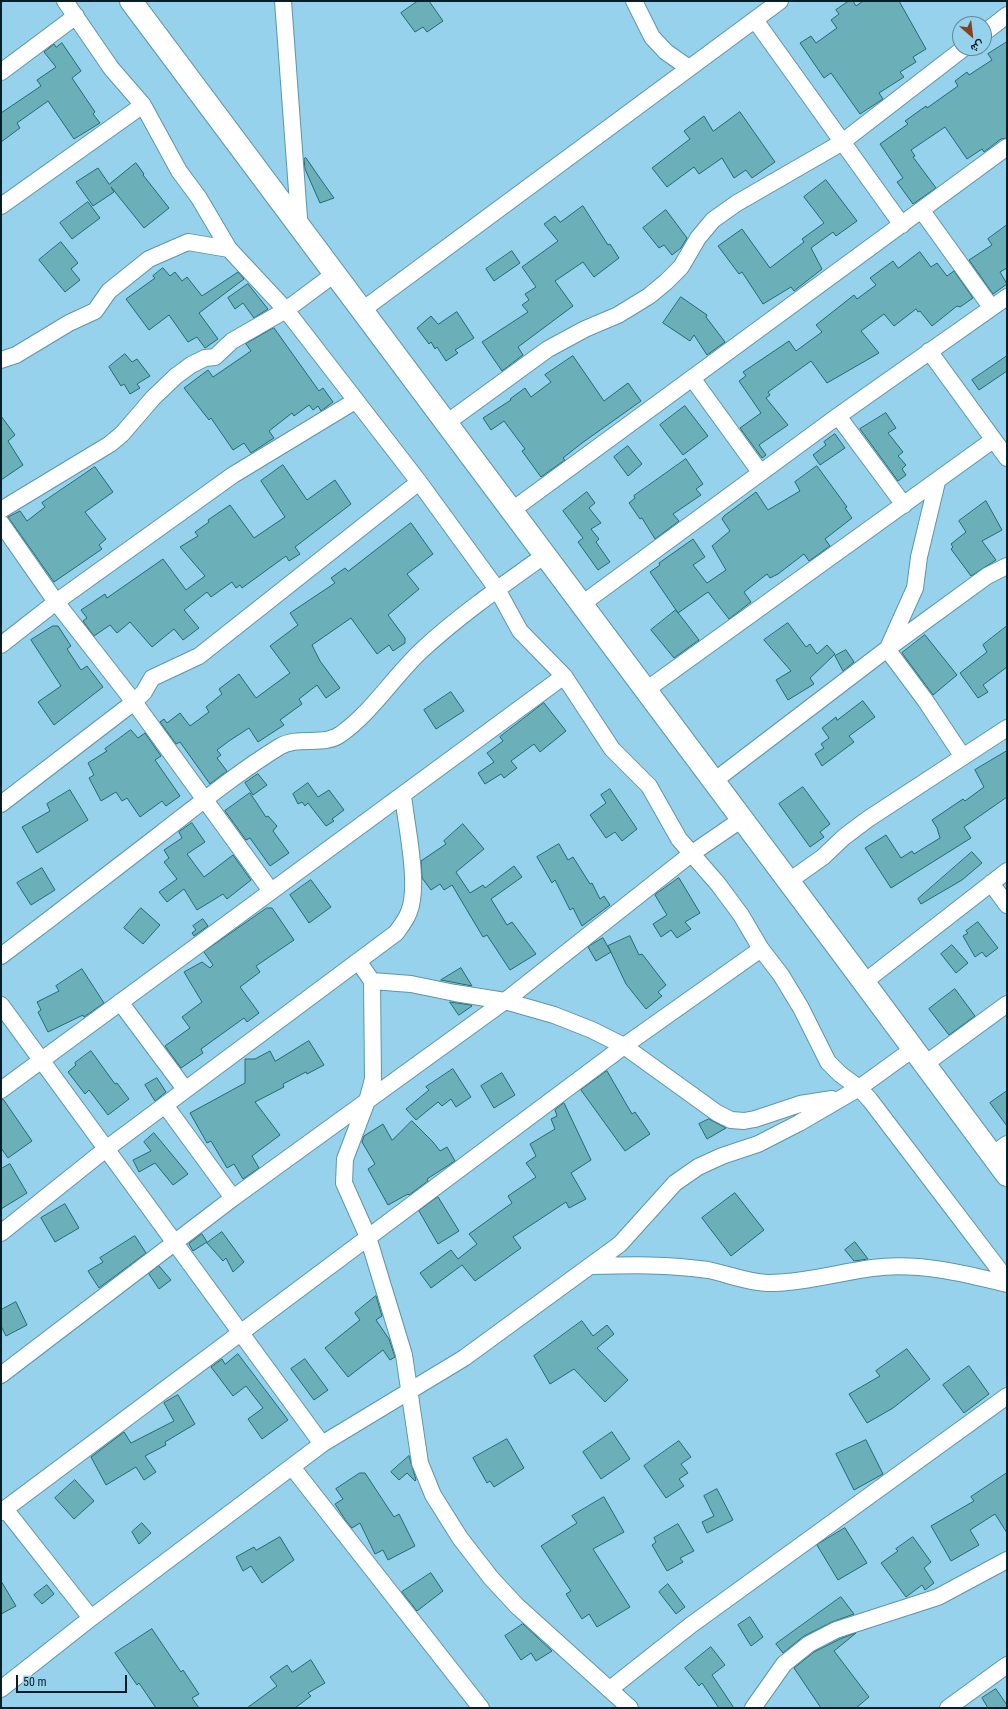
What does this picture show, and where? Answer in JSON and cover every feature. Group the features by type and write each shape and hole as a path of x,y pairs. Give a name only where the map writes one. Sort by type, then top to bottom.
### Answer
{"street":[{"path":"65,1 110,68 143,105 179,171 199,198 229,249 286,310 418,482 497,589 520,632 564,676 612,750 649,786 679,839 718,884 741,915 761,949 781,975 801,1008 828,1062 840,1074 859,1088 870,1100 1007,1280"},
{"path":"131,1 300,231 582,604 789,881 863,983 919,1056 1000,1149 1007,1175"},
{"path":"283,1 300,231"},
{"path":"634,1 652,37 666,52 689,68"},
{"path":"361,311 780,1"},
{"path":"992,27 1007,15"},
{"path":"1,72 76,16"},
{"path":"755,20 841,142 902,225"},
{"path":"445,424 548,349 585,329 618,315 649,296 681,267 698,238 713,220 737,203 841,142 954,56"},
{"path":"1,206 143,105"},
{"path":"511,511 922,211 1007,147"},
{"path":"922,211 991,307"},
{"path":"1,360 16,355 69,323 95,311 109,291 148,259 188,242 229,249"},
{"path":"1,510 110,444 122,434 153,398 176,376 191,365 205,358 215,356 232,341 286,310 333,275"},
{"path":"582,604 760,472 929,350 1007,297"},
{"path":"929,350 1007,458"},
{"path":"692,378 760,472"},
{"path":"1,645 56,602 233,475 355,401"},
{"path":"838,416 904,505"},
{"path":"646,690 937,482 993,440"},
{"path":"1,804 134,702 144,692 152,678 199,656 418,482"},
{"path":"887,649 915,588 919,557 937,482"},
{"path":"1,522 56,602 134,702 271,890"},
{"path":"1,956 204,800 281,746 293,741 325,740 340,735 356,723 423,649 497,589 545,555"},
{"path":"714,781 887,649 987,576 1007,566"},
{"path":"887,649 925,700 963,757"},
{"path":"1,1090 564,676"},
{"path":"789,881 823,857 844,837 868,819 1007,728"},
{"path":"1,1233 106,1149 185,1089 396,933 405,922 410,911 413,886 403,795"},
{"path":"1,1375 232,1198 505,1001 691,854 742,819"},
{"path":"863,983 1007,871"},
{"path":"991,883 1007,905"},
{"path":"91,1618 3,1511 624,1046 761,949"},
{"path":"358,960 372,981 373,1079 367,1101 345,1160 344,1183 368,1237 404,1355 420,1463 433,1496 460,1538 491,1578 517,1606 630,1708"},
{"path":"372,981 411,984 505,1001 554,1015 592,1030 624,1046 716,1113 731,1120 755,1119 800,1104 842,1098"},
{"path":"120,1002 185,1089"},
{"path":"1,1689 91,1618 322,1444 464,1358 620,1244 675,1183 698,1167 722,1156 758,1144 919,1056 1007,1004"},
{"path":"1,1005 176,1242 322,1444"},
{"path":"165,1105 232,1198"},
{"path":"590,1266 655,1264 709,1270 750,1282 769,1283 807,1280 874,1268 912,1268 956,1271 1007,1284"},
{"path":"610,1689 698,1621 1007,1396"},
{"path":"292,1467 481,1708"},
{"path":"753,1708 784,1664 809,1644 836,1630 938,1597 1007,1560"},
{"path":"948,1708 1007,1665"}],"building":[{"path":"418,1 429,1 443,21 427,32 423,27 415,32 401,13"},
{"path":"849,1 853,1 856,6 863,1 899,1 926,49 913,57 916,62 900,72 904,77 879,93 883,99 860,114 831,73 824,78 800,43 811,36 816,43 837,28 831,20 839,14 836,10"},
{"path":"1007,42 1007,138 1001,139 984,152 982,149 967,159 945,127 911,150 915,156 913,157 936,188 913,204 897,182 903,178 880,144 908,124 905,121 926,106 927,108 958,86 955,81 967,72 969,75 992,60 989,56 992,56 992,51"},
{"path":"62,43 81,71 72,78 95,112 93,114 100,123 74,139 48,101 17,123 20,128 1,142 1,113 41,86 37,80 56,67 44,52 54,44 56,47"},
{"path":"740,112 775,162 752,178 746,170 734,178 722,158 699,174 694,167 667,187 652,168 690,139 684,131 704,116 713,131"},
{"path":"306,158 334,198 320,203 305,169 304,159"},
{"path":"136,163 144,174 143,175 169,208 144,228 111,187 114,192 93,206 76,182 98,168 109,184"},
{"path":"826,180 857,221 836,236 833,232 811,248 822,269 794,291 791,287 763,304 742,272 739,274 718,246 742,229 770,268 804,242 802,239 824,223 804,197"},
{"path":"88,202 100,218 72,239 60,223"},
{"path":"583,206 608,245 610,244 619,258 594,277 583,262 555,281 573,306 518,347 523,355 502,371 482,342 528,312 522,305 529,300 525,294 536,287 522,267 558,241 544,224 555,216 560,222"},
{"path":"666,210 687,238 681,248 672,255 664,245 659,248 643,228"},
{"path":"1007,225 1007,268 1000,272 1007,284 993,294 969,260 992,245 988,239"},
{"path":"61,242 78,263 71,269 80,280 65,292 39,260"},
{"path":"512,251 520,263 494,281 486,269"},
{"path":"920,252 931,267 937,263 947,276 954,271 973,298 960,307 957,306 932,326 920,311 918,312 916,309 894,326 884,314 861,331 879,353 827,383 811,361 768,392 770,395 766,398 788,425 759,445 766,455 762,458 740,428 761,413 739,381 746,376 743,372 789,341 796,351 822,332 816,325 854,295 857,299 876,285 870,278 893,261 898,268"},
{"path":"163,268 170,276 175,272 182,281 187,277 202,296 238,272 244,279 199,313 218,339 205,348 197,337 188,342 169,315 149,330 126,299 155,278 153,276"},
{"path":"248,284 268,309 254,318 243,303 235,309 228,298"},
{"path":"681,297 707,315 706,317 725,342 707,355 694,335 690,341 663,323"},
{"path":"457,312 474,338 455,350 458,353 446,361 437,347 435,349 431,342 429,344 417,328 431,316 438,324"},
{"path":"274,328 319,391 323,388 333,402 321,411 318,406 313,410 309,405 294,416 292,413 269,431 274,438 251,453 244,443 233,450 211,418 209,420 184,388 208,370 213,377 251,351 246,344"},
{"path":"125,354 132,362 137,359 150,376 137,384 140,388 130,394 124,384 121,386 109,367"},
{"path":"573,356 604,401 628,383 641,401 582,443 563,458 565,460 541,477 522,451 525,449 504,421 491,430 483,418 511,400 510,399 525,388 531,397 551,382 545,375"},
{"path":"1007,356 1007,371 979,390 972,380"},
{"path":"685,406 708,436 683,455 660,425"},
{"path":"886,413 896,428 888,433 903,452 898,456 906,465 902,469 906,475 898,481 860,429"},
{"path":"1,416 15,435 8,441 23,465 1,480"},
{"path":"835,434 845,448 820,465 813,455 826,445 824,442"},
{"path":"628,446 642,464 628,476 614,457"},
{"path":"686,459 703,484 696,489 701,495 673,514 679,521 655,539 642,518 640,519 629,503 635,498 634,496"},
{"path":"283,465 307,500 335,480 351,504 295,547 300,554 289,561 286,556 242,588 240,585 236,588 232,582 211,597 207,592 184,610 199,628 183,640 174,629 152,647 130,622 117,633 110,625 94,636 83,621 87,618 81,610 105,594 107,598 163,559 186,590 205,576 180,547 198,536 195,532 209,522 208,520 230,505 254,538 285,517 261,481"},
{"path":"817,466 847,507 845,508 852,518 825,539 830,546 809,561 804,554 778,574 770,578 767,574 744,592 751,602 729,619 708,592 678,613 650,572 660,565 659,563 693,539 705,557 693,565 707,583 726,570 712,546 730,531 722,519 724,516 756,492 768,510 800,491 795,482"},
{"path":"95,467 113,492 85,512 106,539 99,545 102,549 54,582 8,517 20,511 27,521 45,507 42,503"},
{"path":"587,492 595,503 589,508 601,523 591,529 599,539 596,542 610,562 598,570 578,542 583,538 563,511"},
{"path":"986,501 1002,530 982,541 996,560 971,576 951,549 953,547 951,544 966,532 959,521"},
{"path":"411,523 433,554 407,574 419,589 388,615 405,638 405,643 393,651 389,645 377,654 351,618 312,645 320,661 340,688 326,698 317,685 299,699 302,704 280,720 284,725 258,742 249,728 229,741 217,750 221,755 217,758 227,771 210,784 180,742 176,744 160,722 164,719 167,723 180,713 190,726 209,712 206,707 222,694 219,689 239,674 256,698 290,673 270,646 298,625 290,613 335,583 331,578 345,568 348,571"},
{"path":"676,610 699,640 674,658 651,630"},
{"path":"788,623 806,647 810,644 817,654 827,645 835,654 810,678 814,684 788,700 776,680 791,671 764,640"},
{"path":"53,626 58,626 71,646 67,649 81,670 87,666 103,687 54,725 38,702 61,686 31,640"},
{"path":"1007,626 1007,667 983,685 988,692 978,698 960,673 987,652 983,645"},
{"path":"925,635 957,675 933,695 902,653"},
{"path":"846,650 854,662 843,671 835,656"},
{"path":"451,692 464,711 436,729 424,710"},
{"path":"863,701 875,717 849,736 854,742 822,766 815,754 824,748 821,744 829,738 822,728 836,717 837,720"},
{"path":"544,703 566,731 540,752 534,744 511,761 517,768 504,778 501,774 485,784 478,773 494,762 487,753 503,741 500,737"},
{"path":"131,730 138,738 145,733 161,756 155,760 180,796 166,806 162,801 140,817 127,798 122,801 116,792 101,801 89,778 94,775 88,763 107,751 105,749"},
{"path":"1007,751 1007,797 964,827 971,838 891,888 865,848 886,835 901,858 912,851 914,854 940,838 937,828 932,820 963,799 965,801 984,787 975,770"},
{"path":"258,774 267,785 253,795 245,783"},
{"path":"308,783 318,797 329,790 344,810 332,819 334,821 326,826 308,803 305,806 302,802 298,804 293,794"},
{"path":"803,787 830,824 820,832 824,837 810,847 779,804"},
{"path":"610,789 637,829 622,841 615,832 606,838 590,815 606,803 601,795"},
{"path":"70,790 88,820 37,853 22,827 50,811 47,804"},
{"path":"250,793 266,817 268,816 277,826 273,831 289,853 270,866 250,838 246,840 225,811"},
{"path":"192,823 205,842 187,854 204,877 233,855 251,880 227,899 223,894 197,910 184,889 167,902 159,892 177,879 164,862 169,858 164,850 182,838 179,832"},
{"path":"463,824 484,849 456,872 470,893 483,885 485,888 514,866 522,877 491,899 507,925 512,922 536,954 510,970 487,935 483,937 452,885 444,890 440,884 431,890 422,878 421,861 446,844 444,841"},
{"path":"559,844 568,860 573,857 590,884 592,883 600,899 604,896 610,905 582,926 573,908 570,910 555,880 552,883 537,857"},
{"path":"972,852 982,863 962,880 921,904 918,899"},
{"path":"42,868 55,890 31,905 17,883"},
{"path":"679,878 700,913 685,922 691,929 677,938 671,930 661,937 653,924 667,915 655,895"},
{"path":"311,880 331,907 309,923 290,895"},
{"path":"141,908 160,925 143,944 124,928"},
{"path":"267,908 272,908 294,940 256,966 260,972 240,987 259,1013 247,1022 244,1018 201,1049 203,1053 181,1068 165,1046 190,1028 182,1017 202,1002 184,972 202,962 210,968 213,965 204,952"},
{"path":"203,919 208,926 194,936 192,933 196,930 193,926"},
{"path":"978,922 998,948 986,957 982,952 975,957 963,936 968,933 966,931"},
{"path":"630,936 639,955 642,954 666,985 658,992 662,996 646,1009 626,984 608,946"},
{"path":"603,938 611,952 596,961 588,947"},
{"path":"952,945 968,963 956,973 941,954"},
{"path":"461,968 472,986 441,980"},
{"path":"82,969 104,1003 84,1017 83,1015 48,1032 38,1012 41,1010 37,1002 59,991 56,986"},
{"path":"955,989 975,1016 949,1035 929,1009"},
{"path":"450,1002 471,1005 472,1006 459,1015"},
{"path":"309,1041 324,1065 307,1074 306,1072 283,1084 284,1087 255,1102 280,1135 252,1156 259,1168 243,1179 234,1164 227,1168 211,1141 207,1143 190,1113 245,1083 245,1059 255,1059 270,1051 275,1061"},
{"path":"91,1051 115,1084 117,1083 129,1099 108,1115 89,1090 85,1094 68,1072 76,1065 75,1063"},
{"path":"453,1069 471,1097 456,1107 451,1099 442,1106 438,1102 416,1120 406,1109 429,1090 426,1087"},
{"path":"607,1071 632,1114 635,1112 650,1134 625,1151 581,1090"},
{"path":"502,1073 515,1095 494,1108 481,1086"},
{"path":"157,1078 166,1092 155,1101 145,1085"},
{"path":"1007,1091 1007,1126 990,1103"},
{"path":"1,1099 3,1099 32,1141 8,1158 1,1148"},
{"path":"564,1103 591,1160 571,1173 586,1199 569,1208 566,1202 513,1237 521,1248 475,1281 462,1265 431,1288 420,1273 451,1250 458,1259 477,1244 469,1234 512,1203 508,1196 536,1177 526,1163 536,1156 530,1144 555,1129 551,1119 557,1116 555,1110"},
{"path":"709,1119 726,1128 707,1139 699,1124"},
{"path":"412,1121 440,1151 447,1147 455,1161 427,1179 428,1181 409,1195 408,1194 388,1205 368,1169 375,1164 362,1142 364,1136 383,1124 392,1140"},
{"path":"154,1133 188,1174 173,1185 155,1163 139,1172 133,1160 151,1151 144,1142"},
{"path":"10,1164 27,1193 1,1209 1,1169"},
{"path":"735,1193 764,1230 731,1256 702,1218"},
{"path":"438,1197 459,1231 438,1244 419,1211"},
{"path":"65,1204 79,1228 55,1242 41,1218"},
{"path":"222,1232 244,1262 233,1272 226,1258 223,1261 207,1243"},
{"path":"202,1234 207,1242 193,1251 189,1244"},
{"path":"135,1236 146,1253 99,1288 88,1271 103,1262 100,1258"},
{"path":"855,1242 868,1259 854,1261 845,1250"},
{"path":"159,1266 171,1280 159,1289 149,1274"},
{"path":"376,1296 382,1316 376,1320 389,1339 395,1357 390,1360 383,1350 348,1377 325,1348 360,1320 355,1313"},
{"path":"16,1302 27,1325 6,1336 1,1326 1,1310"},
{"path":"582,1321 593,1336 607,1325 614,1334 597,1348 628,1380 605,1402 574,1369 550,1384 534,1356"},
{"path":"907,1349 930,1379 893,1408 867,1423 849,1394 880,1376 876,1371"},
{"path":"238,1354 288,1420 262,1439 248,1419 263,1408 246,1386 233,1396 211,1367 222,1359 225,1364"},
{"path":"305,1359 328,1390 314,1400 291,1369"},
{"path":"969,1366 989,1394 964,1413 943,1385"},
{"path":"178,1395 195,1424 165,1442 166,1445 145,1456 156,1472 144,1480 136,1467 106,1485 91,1457 124,1432 131,1443 174,1421 164,1403"},
{"path":"612,1432 630,1459 601,1479 583,1452"},
{"path":"507,1439 524,1468 494,1487 490,1481 487,1483 473,1458"},
{"path":"866,1440 883,1474 854,1490 836,1454"},
{"path":"679,1441 691,1457 681,1464 688,1473 679,1479 684,1486 666,1498 644,1466"},
{"path":"409,1456 416,1480 415,1481 407,1473 399,1480 391,1472"},
{"path":"360,1473 365,1473 394,1517 399,1514 415,1546 388,1560 383,1550 375,1554 360,1523 352,1528 346,1521 335,1504 343,1499 336,1489"},
{"path":"1007,1473 1007,1533 995,1514 970,1530 979,1545 951,1561 931,1526 974,1501 971,1497"},
{"path":"75,1480 94,1501 74,1519 55,1498"},
{"path":"717,1489 733,1520 707,1533 702,1522 714,1516 704,1496"},
{"path":"604,1497 624,1532 593,1549 630,1607 597,1627 589,1614 582,1619 566,1594 571,1591 541,1546 577,1523 572,1516"},
{"path":"142,1523 151,1533 139,1544 132,1532"},
{"path":"678,1524 694,1551 680,1558 683,1562 667,1571 652,1545 656,1542 654,1538"},
{"path":"845,1528 867,1563 838,1580 817,1545"},
{"path":"280,1537 294,1560 262,1583 251,1566 243,1571 236,1557 254,1547 256,1550"},
{"path":"913,1537 931,1562 924,1568 934,1583 925,1590 922,1585 906,1597 881,1563 898,1551 896,1549"},
{"path":"431,1573 443,1591 417,1611 402,1592"},
{"path":"1,1581 16,1606 1,1614"},
{"path":"668,1584 685,1607 676,1614 659,1592"},
{"path":"47,1585 54,1594 42,1604 34,1595"},
{"path":"841,1597 854,1614 832,1622 804,1636 783,1653 776,1644"},
{"path":"750,1617 763,1637 751,1646 738,1625"},
{"path":"523,1624 552,1651 536,1661 531,1653 521,1660 505,1636"},
{"path":"152,1629 181,1672 183,1670 199,1694 192,1698 199,1708 156,1708 139,1683 137,1685 115,1653"},
{"path":"856,1633 834,1651 869,1697 856,1708 821,1708 794,1668 814,1652"},
{"path":"711,1647 725,1665 712,1675 734,1708 719,1708 702,1683 699,1686 685,1668"},
{"path":"311,1660 325,1683 308,1693 311,1696 295,1708 247,1708 277,1686 270,1677 287,1665 292,1672"},
{"path":"996,1689 1007,1705 1007,1708 988,1708 982,1698"}]}
